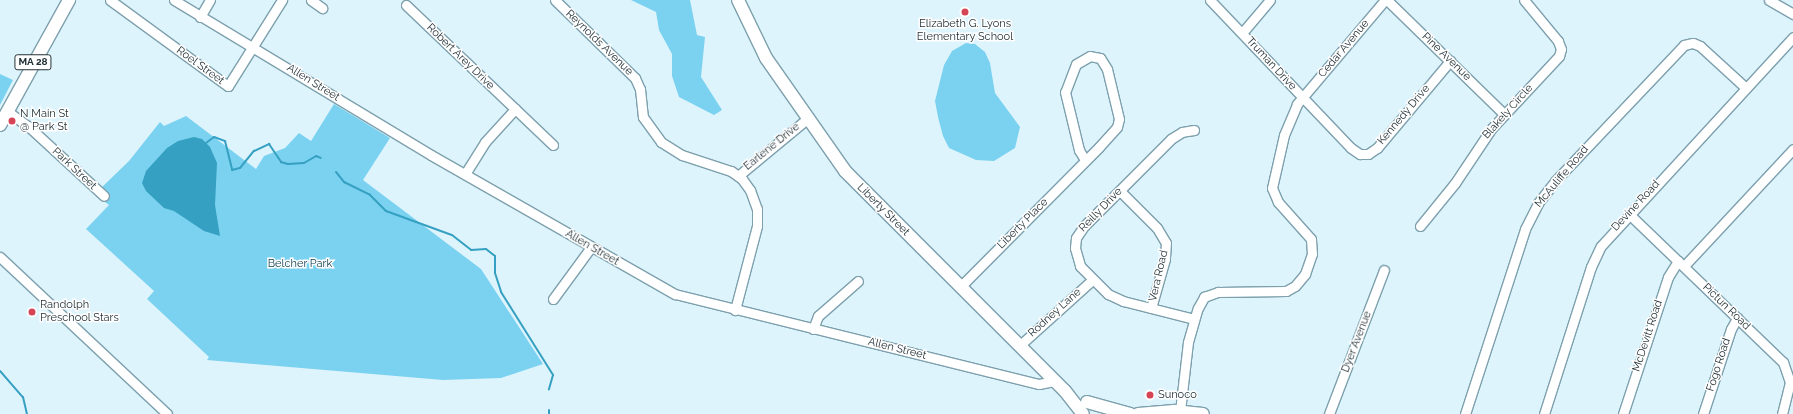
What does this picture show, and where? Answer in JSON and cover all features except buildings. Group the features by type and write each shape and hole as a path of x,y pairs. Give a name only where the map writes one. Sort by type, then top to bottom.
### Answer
{"main road":[{"name":"MA 28","path":"0,126 69,0"},
{"name":"Liberty Street","path":"738,0 764,54 807,119 860,188 1065,391 1083,414"},
{"name":"Liberty Street","path":"1065,391 1087,402 1098,414"},
{"path":"1087,402 1130,414"},
{"path":"1138,414 1180,411 1203,414"}],"street":[{"name":"Roel Street","path":"110,0 228,86 282,0"},
{"name":"Allen Street","path":"174,0 200,17 253,46 465,174 675,294 1039,384 1054,381"},
{"path":"200,17 210,0"},
{"path":"311,0 322,8"},
{"name":"Reynolds Avenue","path":"555,0 635,78 640,89 643,117 661,142 678,153 738,176"},
{"name":"Truman Drive","path":"1180,411 1184,364 1194,319 1200,304 1211,294 1282,292 1295,286 1305,274 1312,254 1311,239 1275,199 1271,184 1289,119 1303,98 1210,0"},
{"path":"1242,33 1270,0"},
{"name":"Pine Avenue","path":"1386,0 1504,114"},
{"name":"Cedar Avenue","path":"1303,98 1386,0"},
{"name":"Blakely Circle","path":"1420,226 1458,178 1476,147 1504,114 1554,62 1560,52 1558,41 1524,0"},
{"path":"1770,0 1793,14"},
{"name":"Robert Arey Drive","path":"406,5 553,145"},
{"name":"Devine Road","path":"1544,414 1593,262 1605,241 1793,37"},
{"name":"McAuliffe Road","path":"1464,414 1525,229 1538,203 1555,182 1684,45 1693,43 1700,46 1746,88"},
{"name":"Liberty Place","path":"960,287 1115,130 1119,122 1106,65 1100,58 1090,56 1076,64 1065,92 1079,150 1085,160"},
{"name":"Kennedy Drive","path":"1303,98 1354,151 1368,154 1377,148 1450,61"},
{"path":"465,174 485,142 515,109"},
{"name":"Park Street","path":"8,111 28,126 104,196"},
{"name":"Earlene Drive","path":"738,176 807,119"},
{"name":"Reilly Drive","path":"1194,130 1174,136 1084,226 1076,238 1076,257 1092,280 1113,297 1194,319"},
{"name":"McDevitt Road","path":"1623,414 1668,277 1793,149"},
{"path":"735,310 755,237 758,215 750,190 738,176"},
{"name":"Vera Road","path":"1120,191 1157,228 1166,243 1165,259 1151,308"},
{"name":"Pictun Road","path":"1629,214 1776,355 1787,369 1790,387 1782,414"},
{"path":"553,299 591,247"},
{"path":"0,257 167,414"},
{"name":"Dyer Avenue","path":"1329,414 1384,270"},
{"name":"Rodney Lane","path":"1019,346 1092,280"},
{"path":"813,329 818,316 858,282"},
{"name":"Fogo Road","path":"1703,414 1731,329 1738,318"}],"green space":[{"path":"631,0 690,0 697,35 705,37 701,77 722,110 714,115 679,97 672,76 672,54 659,30 656,12"},
{"path":"966,43 975,44 985,52 990,63 995,93 1020,127 1015,148 994,161 976,160 949,148 943,136 938,117 935,101 944,65 952,51"},
{"path":"0,74 13,80 0,105"},
{"name":"Belcher Park","path":"334,104 390,138 363,180 481,269 543,364 501,378 443,380 207,360 209,357 147,299 154,291 86,229 109,205 101,199 100,189 129,161 160,122 164,126 186,116 256,169 264,156 285,148 299,133 311,141"}],"shaded area":[{"path":"194,137 202,139 210,147 217,163 215,205 220,236 204,231 174,211 164,208 146,191 142,183 146,171 167,148 178,141"}],"waterway":[{"path":"206,143 214,137 225,141 232,170 240,168 254,151 269,144 281,162 288,164 304,163 316,156 321,158"},
{"path":"336,172 344,182 369,194 386,211 452,235 471,250 486,249 495,256 495,273 501,292 553,375 549,389"},
{"path":"0,371 23,397 27,414"}],"place":[{"name":"Elizabeth G. Lyons Elementary School","path":"965,12"},
{"name":"N Main St @ Park St","path":"12,121"},
{"name":"Randolph Preschool Stars","path":"32,312"},
{"name":"Sunoco","path":"1150,395"}]}
